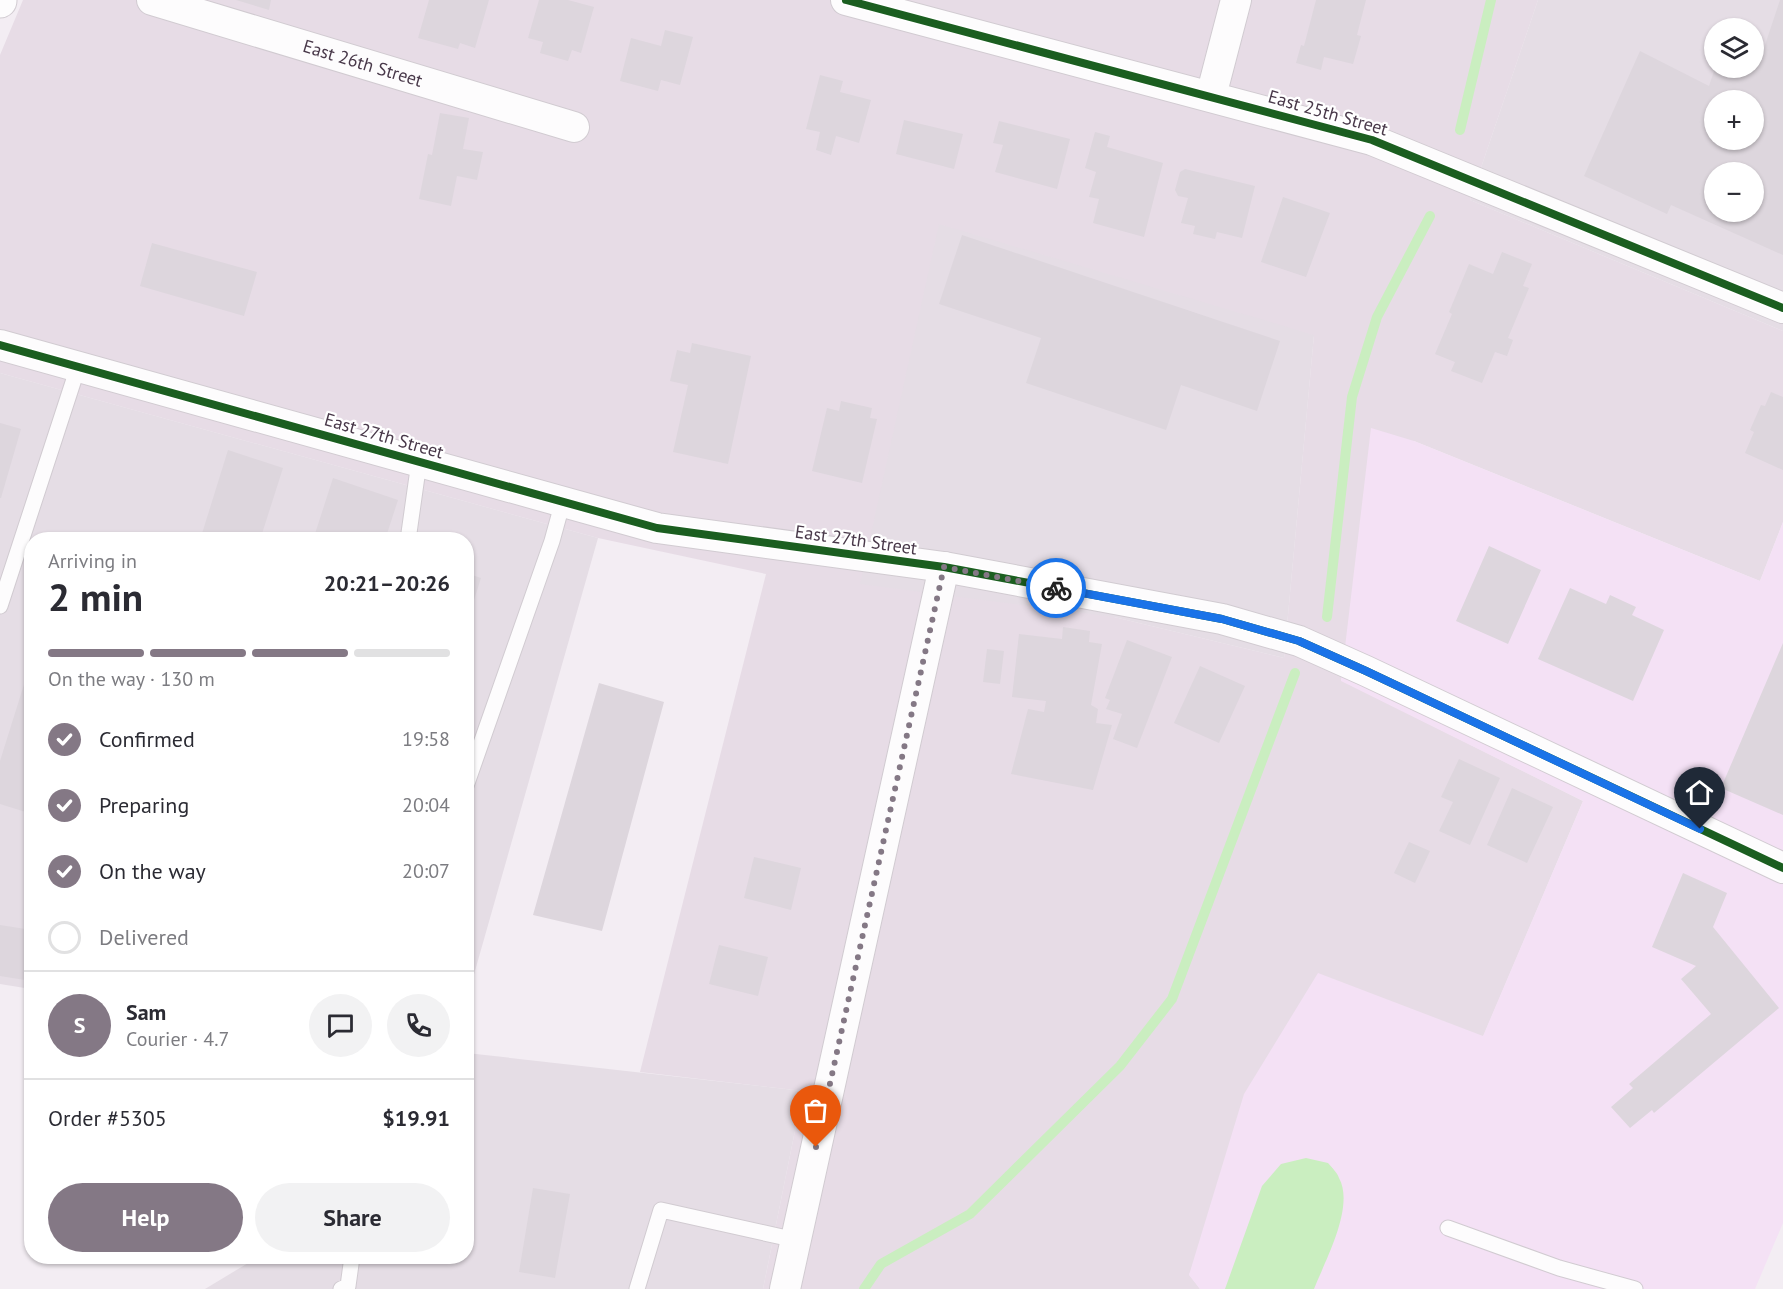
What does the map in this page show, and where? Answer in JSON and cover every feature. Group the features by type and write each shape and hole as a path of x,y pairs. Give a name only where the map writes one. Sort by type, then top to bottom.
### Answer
{"street":[{"name":"East 26th Street","path":"152,0 574,127"},
{"name":"East 25th Street","path":"846,0 1372,140 1783,308"},
{"path":"1210,96 1236,0"},
{"name":"East 27th Street","path":"0,345 657,528 944,567 1222,619 1299,641 1783,868"},
{"path":"785,1289 944,567"}],"lane":[{"path":"24,532 78,367"},
{"path":"409,532 419,462"},
{"path":"474,763 552,541 563,501"},
{"path":"0,606 24,532"},
{"path":"637,1289 661,1210 796,1240"},
{"path":"1448,1228 1559,1268 1635,1289"},
{"path":"346,1288 351,1264"}],"shaded area":[{"path":"23,0 1538,0 1470,200 1783,331 1783,522 1760,581 1414,441 1341,680 1583,801 1483,1037 1189,1274 1200,1289 763,1289 803,1091 640,1072 766,574 598,538 0,373 0,55","holes":["1314,335 1284,658 1114,617"]},
{"path":"1538,0 1783,0 1783,331 1470,200"},
{"path":"939,224 1314,335 1284,658 1114,617 860,584"},
{"path":"0,373 598,538 474,974 474,532 24,532 24,988 0,984"},
{"path":"1371,428 1414,441 1760,581 1783,522 1783,1223 1755,1289 1200,1289 1189,1275 1244,1094 1318,973 1483,1036 1583,801 1341,681"},
{"path":"474,1054 803,1091 763,1289 205,1289 246,1264 474,1264"},
{"path":"1306,1158 1328,1163 1336,1172 1343,1190 1343,1204 1337,1234 1314,1289 1225,1289 1262,1186 1281,1164"}],"building":[{"path":"236,0 271,0 269,10"},
{"path":"429,0 489,0 475,48 460,43 458,49 418,38"},
{"path":"539,0 568,0 594,7 581,53 572,50 568,61 540,53 543,42 528,38"},
{"path":"1316,0 1366,0 1357,35 1361,36 1353,64 1324,57 1321,70 1296,63 1301,45 1304,46"},
{"path":"1780,0 1783,0 1783,255 1709,222 1764,222 1764,162 1704,162 1704,220 1671,205 1667,214 1584,176 1640,51 1709,86 1712,78 1764,78 1764,48"},
{"path":"665,30 693,37 680,85 661,80 658,91 620,81 631,38 661,46"},
{"path":"820,75 843,81 840,92 871,100 859,143 836,136 831,155 816,150 820,132 806,129"},
{"path":"440,113 469,118 463,149 483,152 477,180 457,176 451,206 419,199 428,154 432,155"},
{"path":"904,120 963,134 954,169 896,154"},
{"path":"999,121 1070,139 1057,189 995,172 1003,145 993,143"},
{"path":"1095,132 1110,136 1107,147 1163,163 1144,237 1093,223 1099,199 1089,197 1096,172 1085,168"},
{"path":"1185,169 1255,186 1242,238 1217,232 1215,239 1193,234 1195,226 1181,223 1188,198 1178,196 1175,190 1180,172"},
{"path":"1283,197 1330,213 1306,277 1261,262"},
{"path":"962,235 1280,341 1257,411 1181,385 1166,430 1026,383 1041,338 939,304"},
{"path":"152,243 257,272 244,316 140,286"},
{"path":"1502,252 1532,264 1523,286 1529,288 1508,338 1513,340 1507,356 1495,352 1482,383 1451,371 1455,362 1435,354 1469,264 1493,274"},
{"path":"692,343 751,356 728,464 673,452 688,385 670,381 677,350 690,353"},
{"path":"1771,392 1783,397 1783,470 1745,453 1754,432 1750,430 1761,405 1765,406"},
{"path":"841,401 872,408 870,418 877,419 862,483 812,471 827,408 839,411"},
{"path":"0,423 21,429 1,498 0,498"},
{"path":"228,450 283,468 263,532 202,532"},
{"path":"333,478 398,500 388,532 316,532"},
{"path":"1489,546 1541,570 1508,644 1456,621"},
{"path":"474,576 481,578 474,600"},
{"path":"1570,588 1606,604 1610,595 1636,607 1632,615 1664,630 1633,701 1538,659"},
{"path":"1063,627 1090,631 1089,642 1102,644 1091,705 1098,709 1096,723 1112,725 1093,790 1011,774 1028,709 1044,712 1046,701 1012,697 1019,634 1062,639"},
{"path":"1127,640 1172,657 1137,748 1113,739 1122,714 1106,709 1110,700 1105,698"},
{"path":"1783,643 1783,815 1721,788"},
{"path":"987,649 1004,651 1000,684 983,682"},
{"path":"1200,666 1245,686 1219,743 1174,723"},
{"path":"599,683 664,702 602,931 533,915"},
{"path":"24,684 24,812 0,804 0,761"},
{"path":"1459,759 1500,778 1470,845 1439,831 1453,802 1441,797"},
{"path":"1512,788 1553,807 1527,863 1487,845"},
{"path":"1409,842 1430,851 1415,883 1394,873"},
{"path":"754,857 801,868 791,910 744,898"},
{"path":"1683,873 1727,893 1713,927 1779,1008 1654,1113 1652,1110 1630,1128 1611,1107 1633,1088 1629,1084 1711,1014 1681,979 1696,966 1652,947"},
{"path":"0,925 24,929 24,980 0,976"},
{"path":"719,945 768,957 758,996 709,984"},
{"path":"533,1188 570,1194 555,1278 519,1272"}],"waterway":[{"path":"1460,130 1491,0"},
{"path":"1327,617 1352,397 1377,317 1430,216"},
{"path":"864,1289 881,1264 970,1214 1120,1066 1172,999 1295,673"}],"cycle path":[{"path":"846,0 1372,140 1783,308"},
{"path":"0,345 657,528 944,567 1222,619 1299,641 1783,868"}],"way so far":[{"path":"816,1147 944,567 1056,588"}],"route":[{"path":"1056,588 1222,619 1299,641 1700,829"}]}
